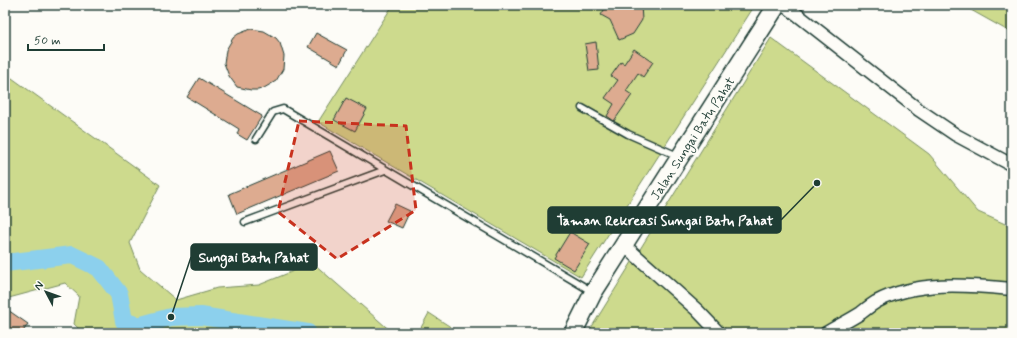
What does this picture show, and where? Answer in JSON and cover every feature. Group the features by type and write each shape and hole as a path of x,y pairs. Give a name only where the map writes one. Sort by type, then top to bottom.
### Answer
{"street":[{"name":"Jalan Sungai Batu Pahat","path":"573,333 593,292 777,5"},
{"path":"784,5 919,110 956,135 1012,165"},
{"path":"624,245 697,310 719,333"},
{"path":"826,333 876,302 905,290 932,286 982,286 1012,289"}],"lane":[{"path":"582,108 628,134 680,157"},
{"path":"256,139 272,112 283,109 593,292"},
{"path":"245,222 385,170"}],"highlighted area":[{"path":"299,121 406,126 416,210 337,259 278,212"}],"green space":[{"path":"393,5 755,5 581,277 318,122"},
{"path":"962,5 1012,5 1012,33"},
{"path":"771,38 929,154 978,212 1012,227 1012,333 588,333"},
{"path":"5,73 160,185 130,243 140,269 176,300 217,288 259,285 313,263 393,333 173,333 172,329 157,330 151,333 83,333 74,324 79,296 65,283 5,299"},
{"path":"429,313 460,333 418,333"}],"building":[{"path":"607,5 641,5 642,20 633,34 619,40 610,20 601,15"},
{"path":"251,29 264,31 276,38 280,43 284,56 283,69 276,81 258,90 237,87 229,76 224,63 226,50 233,38 238,34"},
{"path":"316,33 347,50 339,65 308,47"},
{"path":"596,42 599,70 589,71 585,44"},
{"path":"634,49 653,62 643,77 638,73 626,91 632,95 614,121 607,116 614,104 605,98 618,80 611,76 621,62 624,64"},
{"path":"199,78 262,116 247,140 237,134 239,129 187,97"},
{"path":"346,98 367,109 355,131 334,120"},
{"path":"330,151 339,171 237,214 229,194"},
{"path":"395,204 410,211 402,228 386,221"},
{"path":"570,232 590,244 574,270 554,258"},
{"path":"5,308 28,324 22,333 5,333"}],"waterway":[{"path":"5,263 72,255 99,268 119,294 124,321 138,326 171,317 201,316 308,333"}],"place":[{"name":"Taman Rekreasi Sungai Batu Pahat","path":"817,183"},
{"name":"Sungai Batu Pahat","path":"171,317"}]}
